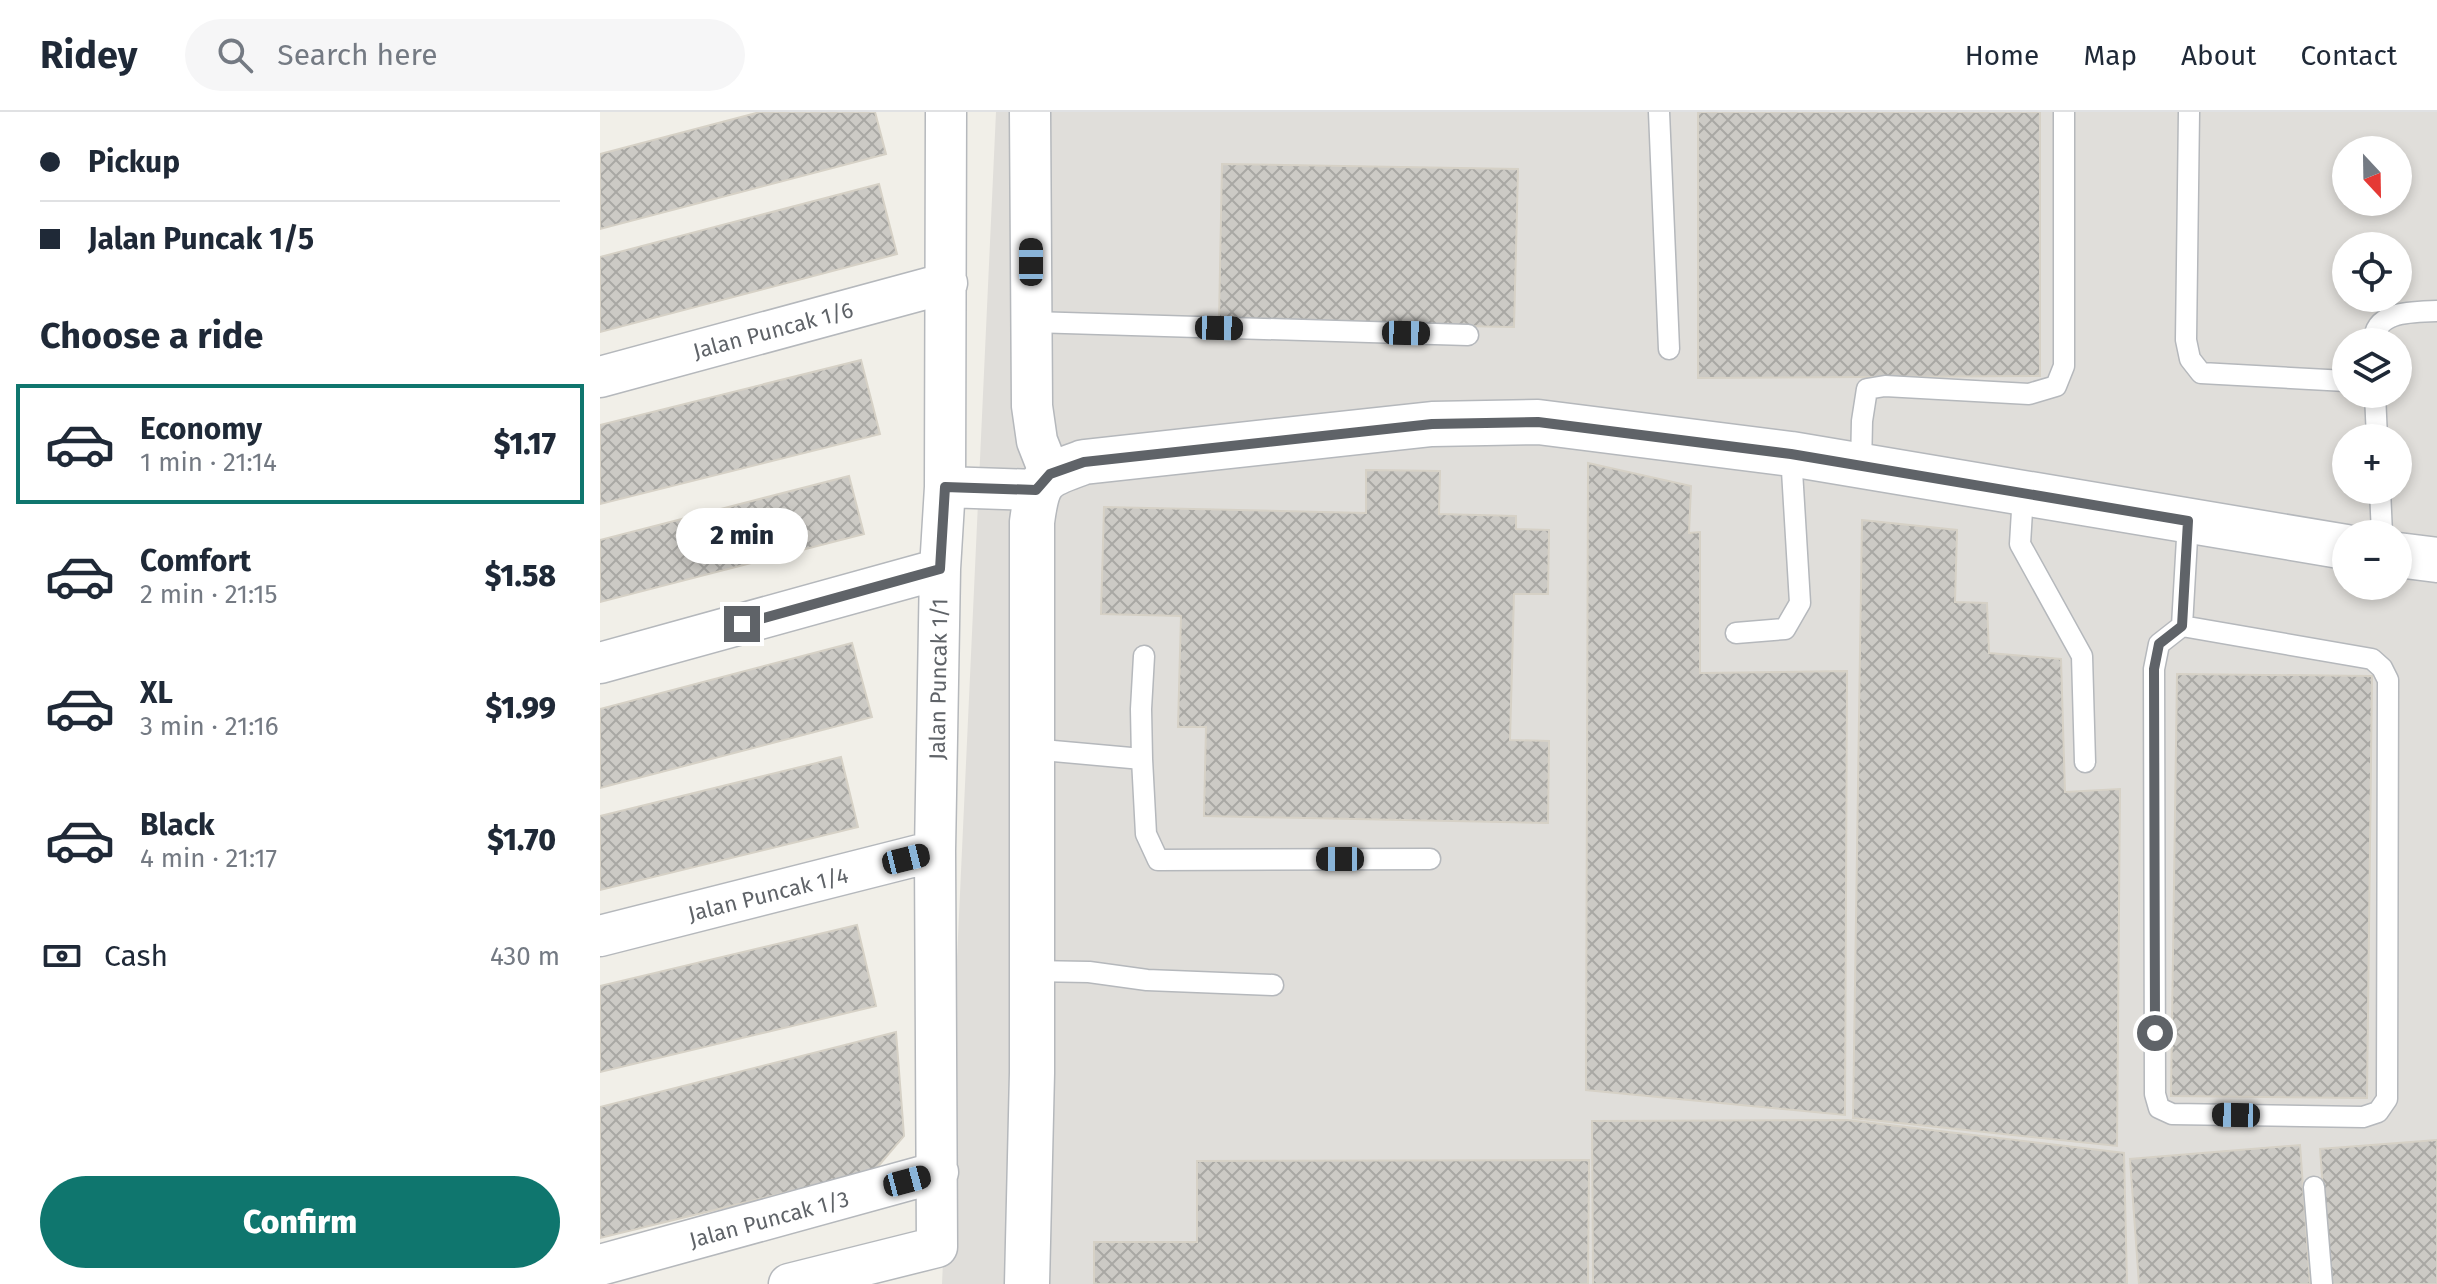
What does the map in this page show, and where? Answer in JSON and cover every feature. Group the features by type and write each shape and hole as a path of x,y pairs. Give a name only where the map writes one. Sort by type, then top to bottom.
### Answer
{"street":[{"name":"Jalan Puncak 1/1","path":"789,1284 937,1247 935,851 940,569 945,487 946,112"},
{"path":"1027,1284 1032,1073 1032,522 1043,482 1032,406 1030,112"},
{"name":"Jalan Puncak 1/6","path":"600,377 947,283"},
{"path":"945,487 1043,482 1084,462 1432,424 1538,422 1791,454 2332,545"},
{"path":"2412,557 2437,560"},
{"path":"600,663 940,569"},
{"name":"Jalan Puncak 1/4","path":"600,936 935,851"},
{"name":"Jalan Puncak 1/3","path":"600,1265 938,1172"}],"lane":[{"path":"1659,112 1669,349"},
{"path":"1861,467 1862,421 1867,389 1885,386 2029,394 2056,386 2064,366 2064,112"},
{"path":"2189,112 2186,340 2190,359 2201,373 2332,380"},
{"path":"2378,328 2386,318 2403,313 2437,311"},
{"path":"1032,322 1468,335"},
{"path":"1736,633 1785,629 1800,603 1791,454"},
{"path":"2023,494 2020,544 2082,656 2085,762"},
{"path":"2182,626 2372,659 2382,668 2388,680 2387,1099 2378,1112 2363,1117 2172,1114 2159,1108 2155,1094 2154,669 2159,644 2182,626 2188,521"},
{"path":"1144,656 1141,709 1146,834 1158,860 1430,859"},
{"path":"1031,749 1142,759"},
{"path":"1031,971 1273,985"},
{"path":"2314,1187 2322,1284"}],"shaded area":[{"path":"996,112 2437,112 2437,1284 942,1284"}],"building":[{"path":"760,112 875,112 886,154 600,229 600,154"},
{"path":"1698,112 2040,112 2040,376 1698,378"},
{"path":"1222,164 1518,169 1514,327 1219,322"},
{"path":"879,184 897,254 600,332 600,257"},
{"path":"861,360 880,434 600,504 600,425"},
{"path":"1588,463 1691,486 1689,533 1700,532 1700,673 1847,671 1845,1115 1586,1090"},
{"path":"1366,470 1440,471 1439,514 1516,516 1516,529 1549,530 1548,594 1514,594 1510,740 1549,741 1548,823 1204,816 1206,727 1178,727 1181,616 1101,614 1104,507 1366,513"},
{"path":"849,476 864,534 600,602 600,540"},
{"path":"1862,520 1957,530 1955,602 1987,603 1989,653 2061,659 2065,792 2120,789 2117,1146 1853,1118"},
{"path":"852,643 872,717 600,788 600,709"},
{"path":"2177,674 2372,676 2367,1098 2171,1096"},
{"path":"841,757 858,827 600,890 600,816"},
{"path":"857,925 876,1006 600,1072 600,986"},
{"path":"896,1032 904,1136 874,1171 600,1238 600,1107"},
{"path":"1847,1120 2124,1153 2127,1284 1593,1284 1592,1121"},
{"path":"2437,1140 2437,1284 2330,1284 2320,1149"},
{"path":"2300,1145 2310,1284 2139,1284 2130,1159"},
{"path":"1589,1160 1588,1284 1094,1284 1094,1242 1197,1242 1197,1161"}],"route":[{"path":"742,624 940,569 945,487 1036,490 1050,474 1084,462 1432,424 1538,422 1791,454 2188,521 2182,626 2159,644 2154,669 2155,1033"}]}
